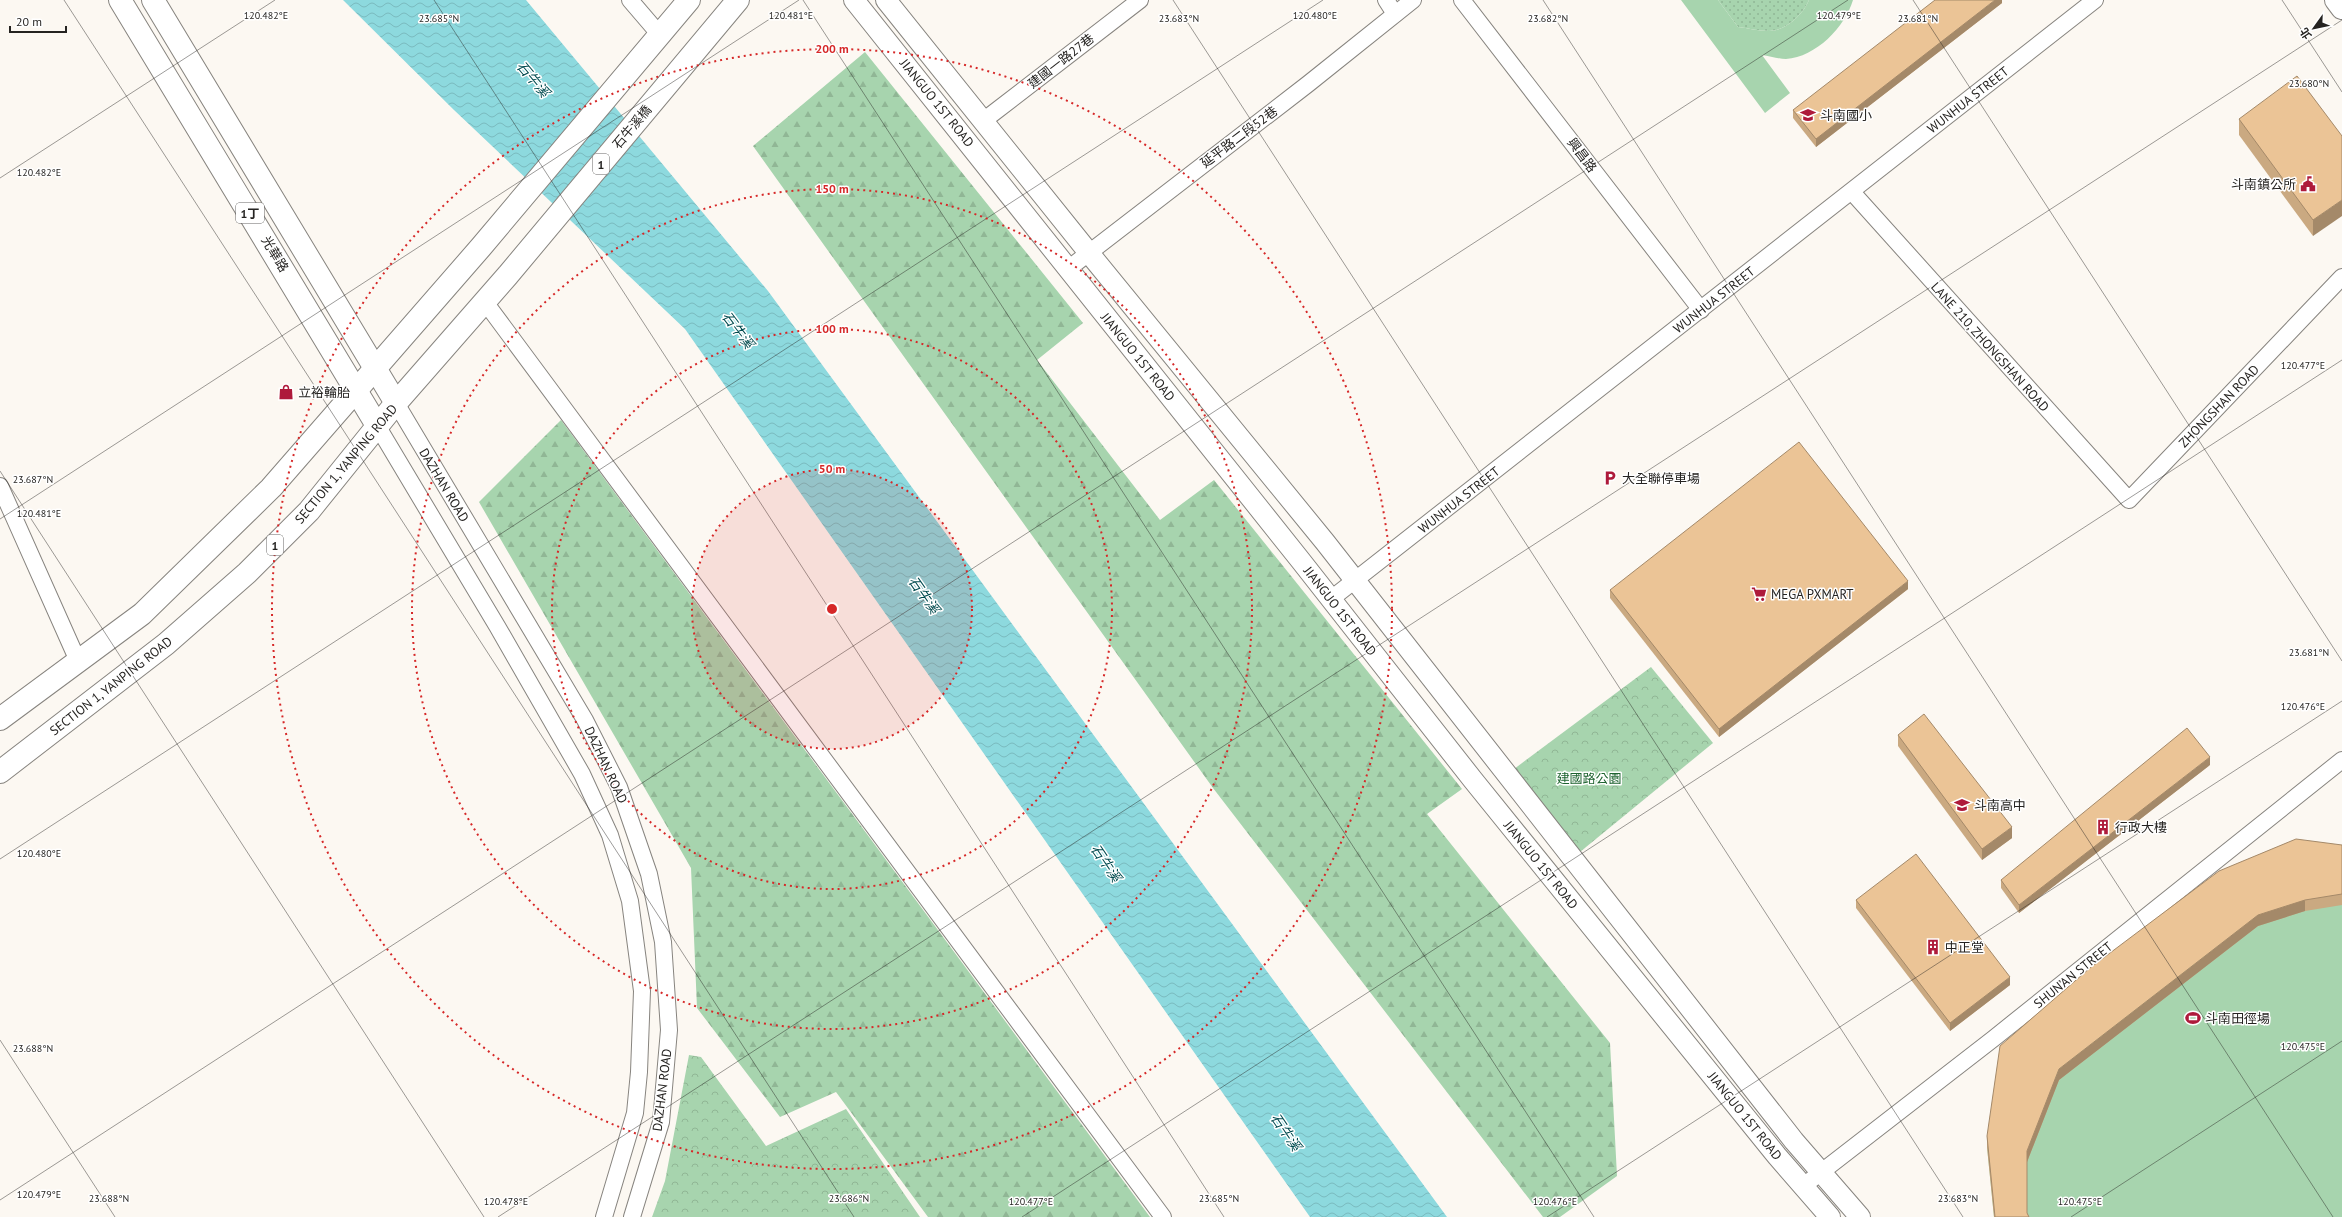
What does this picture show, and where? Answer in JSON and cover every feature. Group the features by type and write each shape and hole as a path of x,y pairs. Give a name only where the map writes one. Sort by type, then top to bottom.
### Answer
{"main road":[{"name":"光華路","path":"120,0 378,427"},
{"name":"光華路","path":"153,0 396,403"},
{"path":"0,719 148,608 270,488 481,247 689,0"},
{"name":"石牛溪橋","path":"508,275 738,0"},
{"path":"2336,0 2342,8"},
{"name":"SECTION 1, YANPING ROAD","path":"0,772 148,658 247,573 309,511 396,403 508,275"}],"street":[{"path":"630,0 663,31"},
{"name":"JIANGUO 1ST ROAD","path":"854,0 1331,599 1473,780 1802,1186 1830,1217"},
{"name":"JIANGUO 1ST ROAD","path":"886,0 1354,580 1819,1172 1860,1217"},
{"name":"建國一路27巷","path":"983,122 1140,0"},
{"path":"1386,0 1395,14 1413,0"},
{"name":"興昌路","path":"1462,0 1700,310"},
{"name":"WUNHUA STREET","path":"1331,599 2095,0"},
{"name":"延平路二段52巷","path":"1068,269 1395,14"},
{"name":"LANE 210, ZHONGSHAN ROAD","path":"1852,192 2129,500"},
{"name":"ZHONGSHAN ROAD","path":"2129,500 2342,277"},
{"path":"485,302 1163,1217"},
{"name":"DAZHAN ROAD","path":"396,403 585,720 619,787 648,874 663,942 669,1030 661,1122 644,1183 632,1217"},
{"name":"DAZHAN ROAD","path":"378,427 497,626 582,774 610,835 630,901 642,991 639,1072 635,1113 604,1217"},
{"path":"0,486 78,661"},
{"name":"SHUN’AN STREET","path":"1802,1186 1993,1039 2342,760"}],"green space":[{"path":"1681,0 1718,0 1738,27 1769,31 1781,28 1793,21 1806,6 1809,0 1853,0 1849,10 1836,30 1818,47 1808,53 1786,59 1762,55 1790,93 1765,113"},
{"path":"1718,0 1809,0 1798,16 1787,25 1775,30 1761,31 1738,27"},
{"path":"865,52 1083,323 1037,360 1160,520 1214,480 1462,789 1427,814 1610,1043 1617,1176 1560,1217 1543,1217 1213,788 753,146"},
{"path":"561,420 1150,1217 928,1217 836,1092 780,1117 697,1008 691,868 479,502"},
{"name":"建國路公園","path":"1651,667 1713,743 1580,852 1510,772"},
{"name":"斗南田徑場","path":"2342,856 2342,1217 1994,1217 1987,1147 2000,1057"},
{"path":"689,1055 701,1057 766,1146 846,1109 920,1217 652,1217 665,1181"}],"water":[{"name":"石牛溪","path":"343,0 526,0 768,291 1447,1217 1310,1217 685,329 454,110"}],"building":[{"path":"1935,0 1995,0 1816,139 1793,110"},
{"name":"斗南鎮公所","path":"2297,76 2342,136 2342,200 2313,220 2239,119"},
{"name":"MEGA PXMART","path":"1799,442 1908,581 1719,729 1610,590"},
{"path":"1924,714 2012,827 1982,849 1898,735"},
{"name":"行政大樓","path":"2187,728 2210,757 2019,905 2001,880"},
{"path":"2296,839 2342,845 2342,894 2305,900 2258,915 2059,1069 2027,1151 2027,1213 2029,1217 1995,1217 1987,1136 2000,1046 2090,968 2219,871"},
{"name":"中正堂","path":"1916,854 2010,977 1950,1023 1856,900"}],"place":[{"name":"斗南國小","path":"1808,115"},
{"name":"斗南鎮公所","path":"2308,184"},
{"name":"立裕輪胎","path":"286,392"},
{"name":"大全聯停車場","path":"1610,478"},
{"name":"MEGA PXMART","path":"1759,594"},
{"name":"斗南高中","path":"1962,805"},
{"name":"行政大樓","path":"2103,827"},
{"name":"中正堂","path":"1933,947"},
{"name":"斗南田徑場","path":"2193,1018"}]}
